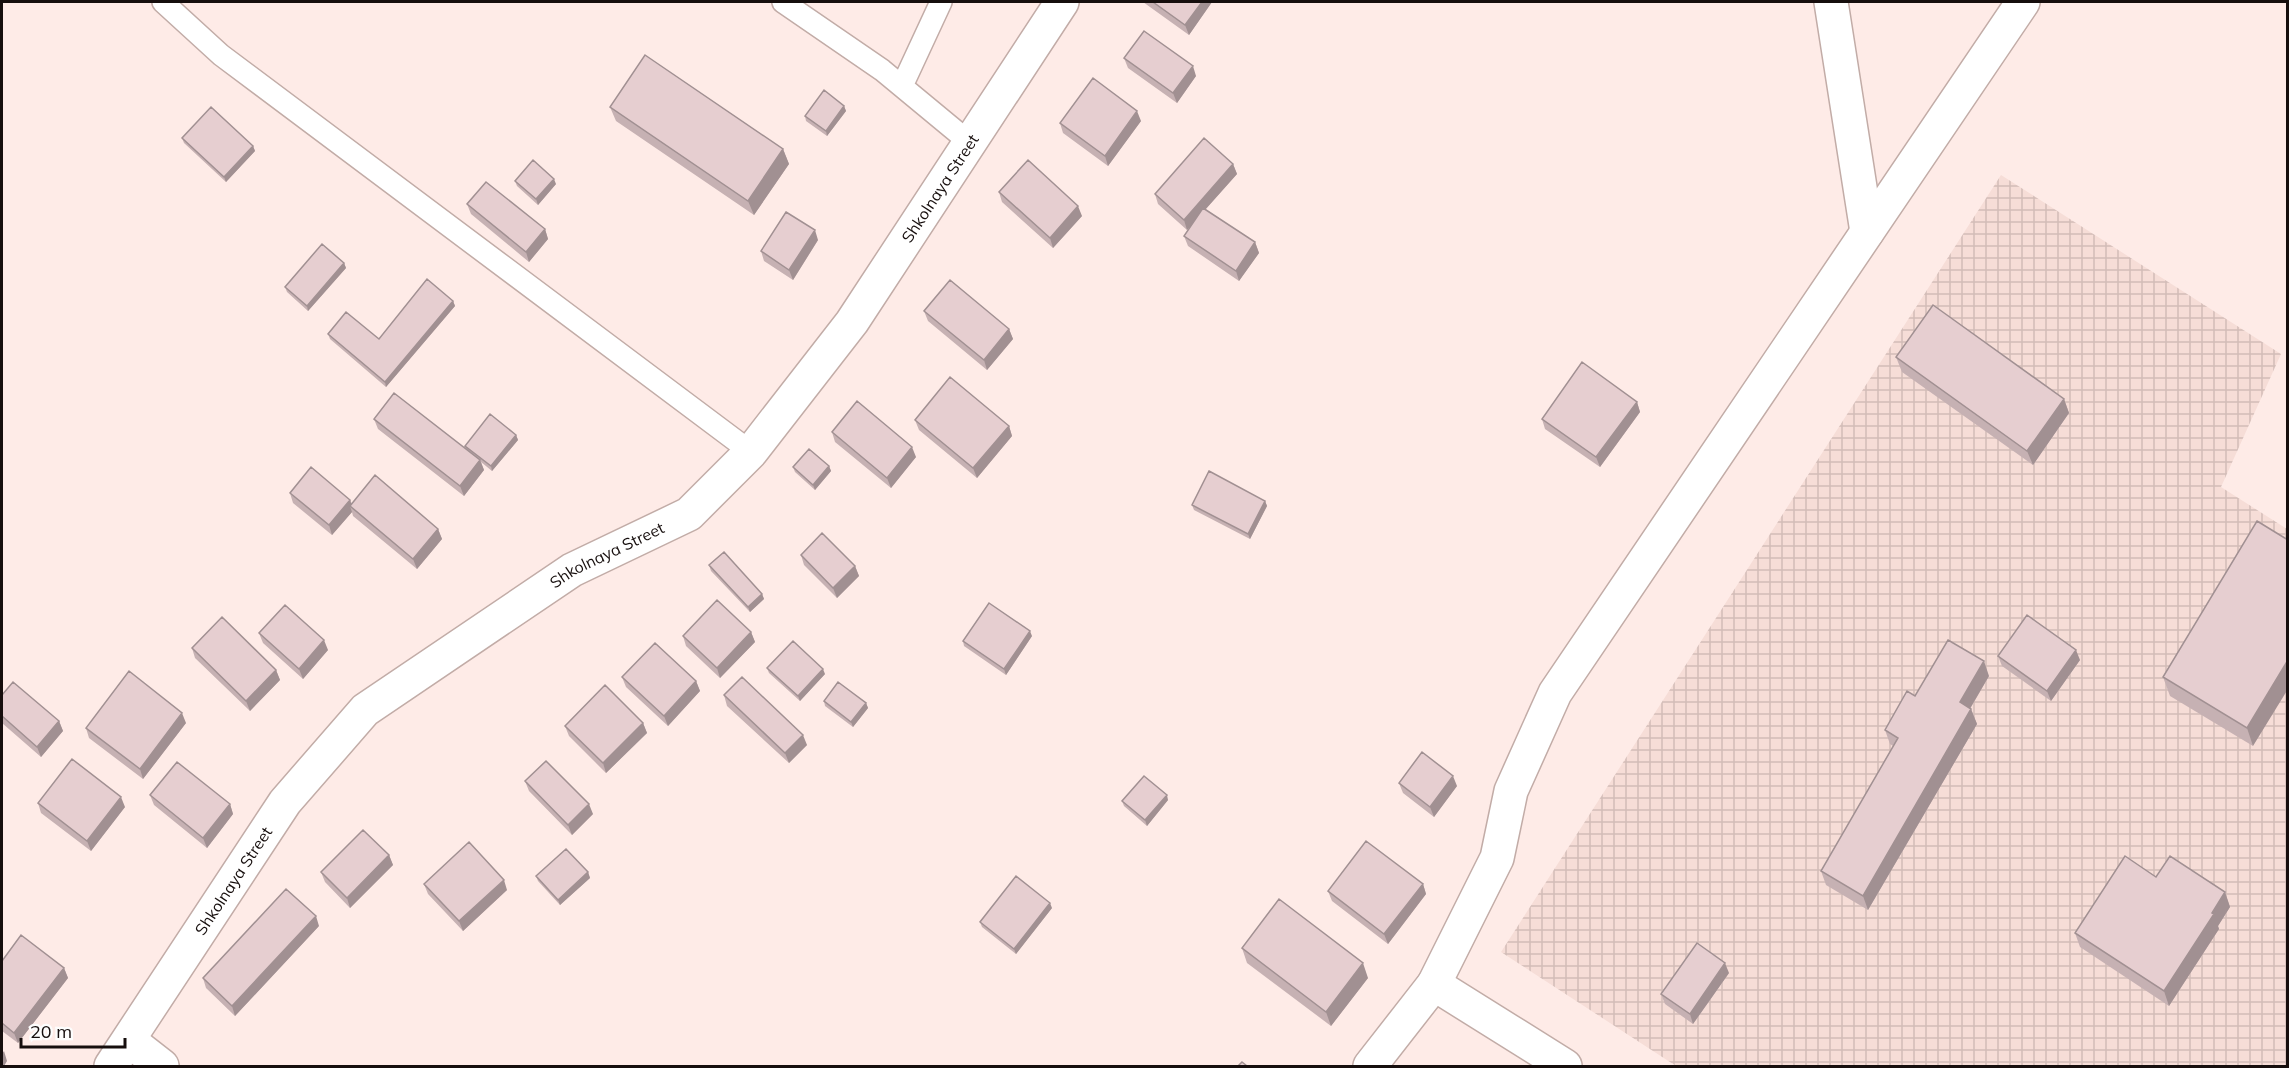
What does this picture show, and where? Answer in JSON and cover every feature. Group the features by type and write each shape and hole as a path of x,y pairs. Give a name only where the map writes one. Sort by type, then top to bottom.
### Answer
{"street":[{"name":"Shkolnaya Street","path":"120,1054 285,802 365,710 572,570 689,514 751,453 852,321 1062,2"},
{"path":"1831,2 1867,232"},
{"path":"1370,1066 1434,984 1497,858 1511,790 1555,693 2023,2"},
{"path":"1434,984 1565,1066"},
{"path":"120,1054 162,1066"}],"lane":[{"path":"163,2 221,55 751,453"},
{"path":"783,2 882,70 969,142"},
{"path":"902,86 941,2"}],"shaded area":[{"path":"2001,175 2281,354 2221,487 2287,529 2287,1066 1676,1066 1501,952"}],"building":[{"path":"1153,2 1202,2 1185,25"},
{"path":"1144,31 1193,66 1173,93 1124,58"},
{"path":"645,55 783,149 748,201 610,107"},
{"path":"1093,78 1137,111 1105,156 1060,123"},
{"path":"824,90 844,106 826,131 805,116"},
{"path":"211,107 253,146 224,177 182,138"},
{"path":"1204,138 1233,164 1184,220 1155,194"},
{"path":"533,160 554,179 536,199 515,181"},
{"path":"1028,160 1078,206 1050,238 999,192"},
{"path":"486,182 545,229 526,252 467,204"},
{"path":"1203,208 1255,242 1236,271 1184,236"},
{"path":"786,212 815,230 789,270 761,251"},
{"path":"322,244 344,263 307,306 285,287"},
{"path":"427,279 453,301 385,382 328,334 346,312 379,339"},
{"path":"950,280 1009,329 984,360 924,311"},
{"path":"1933,305 2064,399 2027,451 1896,357"},
{"path":"1582,362 1637,402 1596,457 1542,419"},
{"path":"950,377 1009,426 973,468 915,420"},
{"path":"394,393 480,460 460,486 374,419"},
{"path":"857,401 912,447 887,478 832,432"},
{"path":"490,414 516,435 491,466 465,446"},
{"path":"809,449 829,466 813,485 793,467"},
{"path":"311,467 350,500 329,525 290,493"},
{"path":"1209,471 1265,501 1248,534 1192,505"},
{"path":"375,475 438,529 413,559 350,506"},
{"path":"2257,521 2288,540 2288,660 2247,728 2163,677"},
{"path":"822,533 855,566 833,588 801,555"},
{"path":"724,552 762,594 748,607 709,565"},
{"path":"717,600 751,632 717,668 683,636"},
{"path":"989,603 1030,631 1004,669 963,641"},
{"path":"285,605 324,640 299,669 259,633"},
{"path":"2027,615 2076,650 2047,691 1998,656"},
{"path":"222,617 276,670 246,701 192,648"},
{"path":"1948,640 1984,661 1960,702 1971,709 1863,896 1821,871 1898,738 1885,730 1907,691 1915,696"},
{"path":"793,641 823,669 798,696 767,668"},
{"path":"655,643 696,681 664,716 622,677"},
{"path":"129,671 182,713 140,769 86,728"},
{"path":"742,677 803,735 785,753 724,695"},
{"path":"13,682 59,721 37,747 2,716 2,695"},
{"path":"838,682 866,703 851,722 824,701"},
{"path":"605,685 643,723 603,763 565,726"},
{"path":"1422,752 1453,776 1430,807 1399,783"},
{"path":"72,759 121,797 87,841 38,803"},
{"path":"546,761 589,804 568,825 525,781"},
{"path":"177,762 230,804 203,838 150,795"},
{"path":"1144,776 1167,795 1145,820 1122,801"},
{"path":"363,830 389,855 347,898 321,872"},
{"path":"1366,841 1423,884 1384,934 1328,891"},
{"path":"469,842 504,880 459,921 424,884"},
{"path":"566,849 588,872 558,900 536,876"},
{"path":"2125,856 2156,877 2170,856 2225,892 2212,913 2214,914 2164,991 2075,933"},
{"path":"1016,876 1050,903 1014,949 980,922"},
{"path":"286,889 316,916 232,1006 203,978"},
{"path":"1279,899 1363,963 1326,1012 1242,948"},
{"path":"21,935 64,968 14,1033 2,1023 2,961"},
{"path":"1697,943 1725,963 1690,1014 1661,994"}]}
